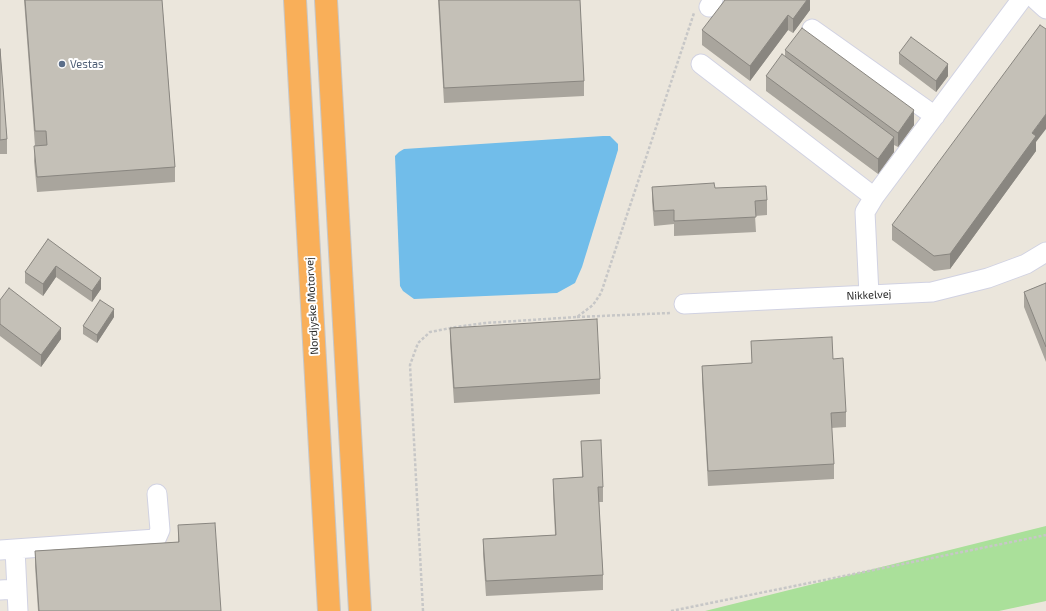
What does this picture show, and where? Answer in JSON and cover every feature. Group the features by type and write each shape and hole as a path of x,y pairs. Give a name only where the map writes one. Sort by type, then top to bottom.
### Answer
{"highway":[{"name":"Nordjyske Motorvej","path":"295,0 329,611"},
{"path":"326,0 360,611"}],"street":[{"path":"869,295 865,212 874,197 1021,0"},
{"path":"1036,0 1046,9"},
{"path":"812,29 935,116"},
{"path":"701,64 874,197"},
{"name":"Nikkelvej","path":"684,304 932,292 988,278 1026,264 1046,252"},
{"path":"18,611 9,589 8,549 156,539 160,530 157,494"}],"path":[{"path":"577,317 593,305 601,293 706,5"},
{"path":"423,611 410,365 418,343 430,332 456,327 485,323 685,312 684,304"},
{"path":"671,611 1046,535"}],"green space":[{"path":"1046,526 1046,601 999,611 705,611"}],"water":[{"path":"610,136 618,144 618,150 582,267 575,283 557,293 414,299 403,291 400,286 395,156 399,152 404,149"}],"building":[{"path":"25,0 162,0 175,167 37,177 34,146 47,145 46,131 35,131"},
{"path":"439,0 580,0 584,81 444,88"},
{"path":"725,0 807,0 793,19 788,15 750,66 702,30"},
{"path":"1040,25 1046,29 1046,114 1032,133 1036,136 950,254 934,256 892,225"},
{"path":"802,28 914,110 898,133 785,50"},
{"path":"911,37 948,64 936,81 899,53"},
{"path":"0,49 7,139 0,140"},
{"path":"782,54 894,137 878,159 766,76"},
{"path":"714,183 715,188 766,186 767,200 755,201 756,217 674,221 674,210 654,211 652,187"},
{"path":"48,239 101,278 92,291 56,266 43,284 25,272"},
{"path":"1046,283 1046,347 1024,292"},
{"path":"9,288 61,328 41,355 0,324 0,300"},
{"path":"100,300 114,309 97,335 83,326"},
{"path":"597,319 600,379 454,388 450,328"},
{"path":"832,337 833,359 843,358 846,412 831,413 834,464 708,471 702,366 752,363 751,341"},
{"path":"601,440 603,487 598,487 603,575 486,581 483,539 556,535 553,479 583,477 581,441"},
{"path":"215,523 221,611 39,611 35,551 179,542 178,525"}],"place":[{"name":"Vestas","path":"62,64"}]}
